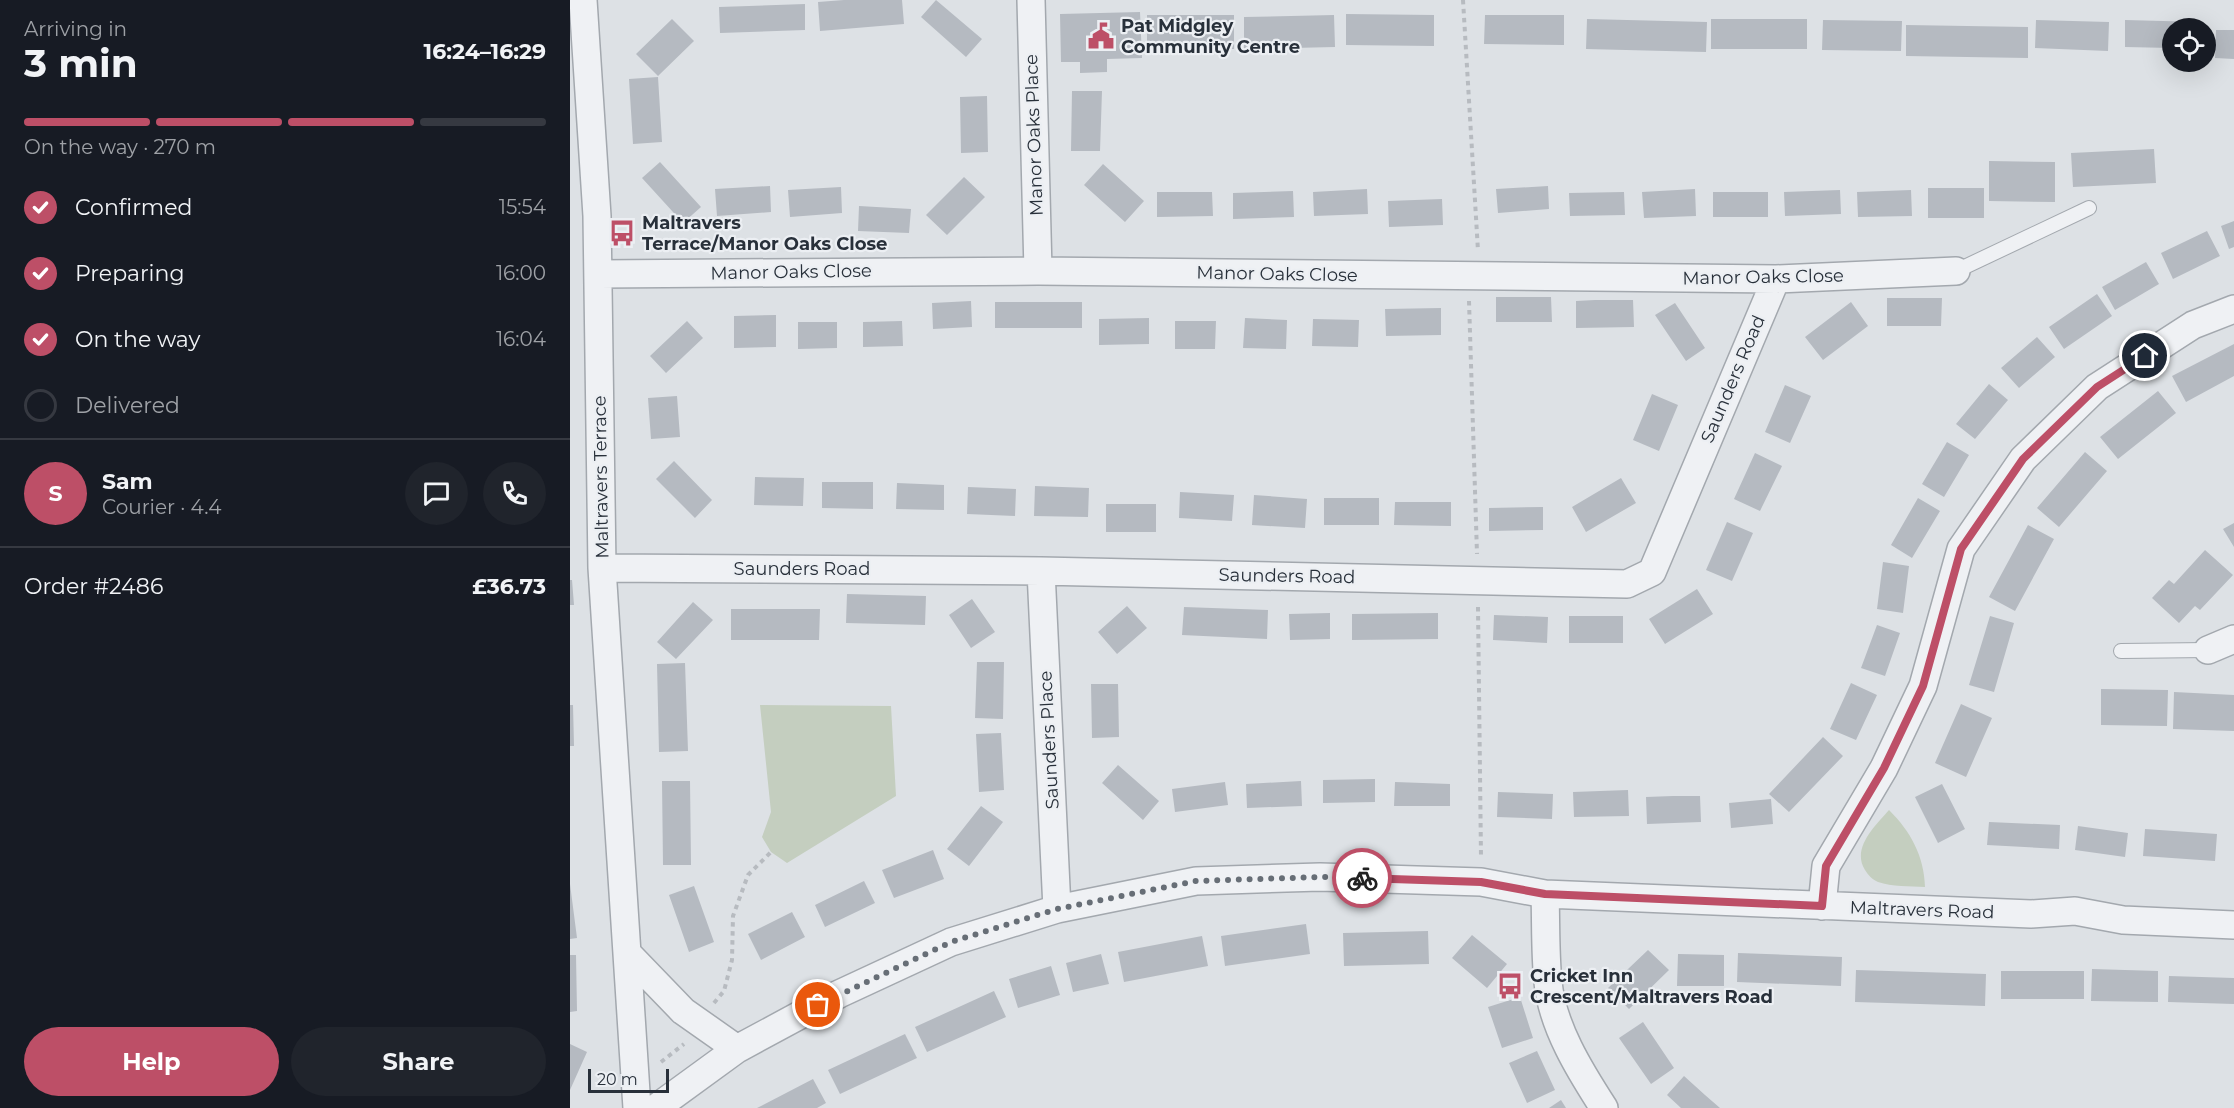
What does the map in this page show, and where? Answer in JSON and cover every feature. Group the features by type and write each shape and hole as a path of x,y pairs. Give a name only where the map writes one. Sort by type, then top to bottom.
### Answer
{"street":[{"name":"Maltravers Terrace","path":"583,0 597,216 602,568 637,1108"},
{"name":"Manor Oaks Place","path":"1030,0 1038,270"},
{"name":"Manor Oaks Close","path":"598,274 1038,270 1776,279 1956,271"},
{"name":"Saunders Road","path":"602,568 1041,571 1627,584 1652,572 1776,279"},
{"path":"1822,906 1826,866 1884,768 1923,686 1961,549 1985,513 2023,459 2097,387 2193,325 2234,309"},
{"name":"Saunders Place","path":"1041,571 1057,909"},
{"path":"2208,650 2234,639"},
{"name":"Maltravers Road","path":"656,1108 737,1049 839,994 951,942 1057,909 1196,881 1308,877 1481,882 1545,894 2031,914 2075,911 2123,920 2234,925"},
{"path":"1545,894 1548,984 1554,1008 1571,1053 1604,1108"},
{"path":"627,953 683,1011 737,1049"}],"lane":[{"path":"1956,271 2089,208"},
{"path":"2121,651 2208,650"}],"path":[{"path":"1463,0 1480,276"},
{"path":"636,1081 692,1038 698,1022 724,991 732,960 733,916 748,875 771,852"}],"green space":[{"path":"760,705 891,706 896,796 787,863 771,852 762,837 771,812"},
{"path":"1889,810 1904,827 1915,845 1922,865 1925,887 1883,884 1869,875 1861,862 1861,853 1867,837"}],"building":[{"path":"902,0 904,24 820,31 818,2"},
{"path":"936,0 982,39 966,57 921,17"},
{"path":"805,4 805,30 720,33 719,7"},
{"name":"Pat Midgley Community Centre","path":"1140,12 1142,58 1107,59 1107,72 1080,73 1080,62 1061,62 1060,14"},
{"path":"1346,14 1434,15 1434,46 1346,45"},
{"path":"1147,15 1234,15 1234,49 1147,48"},
{"path":"1334,15 1335,47 1244,49 1244,17"},
{"path":"1485,15 1564,15 1564,45 1484,44"},
{"path":"672,19 694,41 658,76 636,54"},
{"path":"1587,19 1707,22 1706,52 1586,49"},
{"path":"1711,19 1807,19 1807,49 1711,49"},
{"path":"1823,20 1902,21 1901,51 1822,50"},
{"path":"2036,20 2109,22 2108,51 2035,48"},
{"path":"2125,20 2162,21 2162,48 2125,47"},
{"path":"1906,25 2028,27 2028,58 1906,56"},
{"path":"2216,30 2234,30 2234,59 2216,58"},
{"path":"658,77 662,142 633,144 629,79"},
{"path":"1072,91 1102,91 1100,151 1071,151"},
{"path":"987,96 988,152 961,153 960,97"},
{"path":"2154,149 2156,183 2073,187 2071,153"},
{"path":"1989,161 2055,162 2055,202 1989,201"},
{"path":"660,162 701,207 683,223 642,178"},
{"path":"1103,164 1144,201 1125,222 1084,185"},
{"path":"964,177 985,197 947,235 926,215"},
{"path":"770,186 771,212 717,216 715,189"},
{"path":"1548,186 1549,209 1498,213 1496,189"},
{"path":"841,187 842,213 790,217 788,190"},
{"path":"1928,188 1984,188 1984,218 1928,218"},
{"path":"1367,189 1368,214 1314,216 1313,192"},
{"path":"1695,189 1696,216 1644,218 1642,192"},
{"path":"1840,190 1841,214 1785,216 1784,192"},
{"path":"1911,190 1912,216 1858,217 1857,192"},
{"path":"1293,191 1294,217 1233,219 1233,193"},
{"path":"1157,192 1212,192 1213,216 1157,217"},
{"path":"1624,192 1625,215 1570,216 1569,193"},
{"path":"1713,192 1768,192 1768,217 1713,217"},
{"path":"1442,199 1443,225 1389,227 1388,201"},
{"path":"859,206 911,209 909,233 858,231"},
{"path":"2234,221 2234,247 2229,249 2221,226"},
{"path":"2207,231 2220,256 2173,279 2161,253"},
{"path":"2146,262 2159,284 2115,310 2102,287"},
{"path":"2097,294 2112,316 2064,349 2049,327"},
{"path":"1496,297 1551,297 1552,322 1496,322"},
{"path":"1887,298 1942,298 1941,326 1887,326"},
{"path":"1633,300 1634,327 1576,328 1576,301"},
{"path":"971,301 972,327 933,329 932,303"},
{"path":"995,302 1082,302 1082,328 995,328"},
{"path":"1851,302 1868,326 1823,360 1805,337"},
{"path":"1675,303 1705,348 1686,361 1655,315"},
{"path":"1441,308 1441,335 1386,336 1385,309"},
{"path":"776,315 776,347 734,348 734,316"},
{"path":"1149,318 1149,344 1099,345 1099,319"},
{"path":"1245,318 1287,320 1286,349 1243,348"},
{"path":"1313,319 1359,320 1358,347 1312,346"},
{"path":"687,321 703,338 666,373 650,356"},
{"path":"902,321 903,346 863,347 863,322"},
{"path":"1175,321 1216,321 1215,349 1175,349"},
{"path":"798,322 837,322 837,348 798,349"},
{"path":"2037,337 2055,357 2019,388 2001,368"},
{"path":"2234,344 2234,376 2186,402 2172,376"},
{"path":"1989,384 2008,400 1975,439 1956,424"},
{"path":"1785,385 1811,396 1790,443 1765,432"},
{"path":"2158,391 2176,413 2118,459 2100,437"},
{"path":"1652,394 1678,405 1659,451 1633,440"},
{"path":"677,396 680,437 651,439 648,398"},
{"path":"1947,442 1969,455 1944,497 1922,484"},
{"path":"2085,452 2107,471 2059,527 2037,508"},
{"path":"1755,453 1782,466 1760,511 1734,499"},
{"path":"674,461 712,500 695,518 656,479"},
{"path":"755,477 804,478 803,506 754,505"},
{"path":"1621,478 1636,503 1586,532 1572,507"},
{"path":"822,482 873,482 873,509 822,508"},
{"path":"897,483 944,485 944,510 896,509"},
{"path":"1035,486 1089,488 1088,517 1034,516"},
{"path":"968,487 1016,489 1015,516 967,514"},
{"path":"1180,492 1234,495 1232,521 1179,518"},
{"path":"1254,495 1307,499 1305,528 1252,525"},
{"path":"1324,498 1379,498 1379,525 1324,525"},
{"path":"1918,498 1940,511 1912,558 1891,545"},
{"path":"1395,502 1451,502 1451,526 1394,525"},
{"path":"1106,504 1156,504 1156,532 1106,532"},
{"path":"1543,507 1543,530 1489,531 1489,508"},
{"path":"1727,522 1753,533 1732,581 1706,570"},
{"path":"2234,523 2234,547 2223,529"},
{"path":"2028,525 2054,539 2015,611 1989,597"},
{"path":"2205,550 2233,575 2200,610 2195,606 2179,623 2152,598 2169,580 2174,584"},
{"path":"1883,562 1909,566 1903,613 1877,609"},
{"path":"570,580 572,580 574,605 570,605"},
{"path":"1697,589 1713,614 1665,644 1649,619"},
{"path":"847,594 926,596 925,625 846,623"},
{"path":"972,599 995,632 971,648 949,615"},
{"path":"693,602 713,620 676,659 657,642"},
{"path":"1127,606 1147,628 1117,654 1098,632"},
{"path":"1184,607 1268,610 1267,639 1182,635"},
{"path":"731,609 820,609 819,640 731,640"},
{"path":"1330,613 1330,639 1290,640 1289,614"},
{"path":"1438,613 1438,639 1352,640 1352,614"},
{"path":"1494,615 1548,617 1547,643 1493,640"},
{"path":"1569,616 1623,616 1623,643 1569,643"},
{"path":"1990,616 2014,623 1994,692 1969,685"},
{"path":"1877,625 1900,633 1885,676 1861,668"},
{"path":"977,662 1004,662 1003,719 975,718"},
{"path":"685,663 688,751 659,752 657,664"},
{"path":"1851,683 1877,695 1856,740 1830,729"},
{"path":"1091,684 1118,684 1119,737 1092,738"},
{"path":"2101,689 2168,690 2167,726 2101,725"},
{"path":"2174,692 2234,695 2234,731 2173,729"},
{"path":"1961,704 1992,718 1966,777 1935,763"},
{"path":"570,705 573,705 574,746 570,746"},
{"path":"1001,733 1004,790 979,792 976,734"},
{"path":"1823,737 1843,756 1789,812 1769,794"},
{"path":"1118,765 1159,801 1143,820 1102,783"},
{"path":"1375,779 1375,802 1323,803 1323,780"},
{"path":"662,781 690,781 691,865 663,865"},
{"path":"1301,781 1302,806 1247,808 1246,784"},
{"path":"1225,782 1228,805 1175,812 1172,789"},
{"path":"1395,782 1450,784 1450,806 1394,806"},
{"path":"1942,784 1965,829 1938,843 1915,797"},
{"path":"1628,790 1629,816 1574,817 1573,792"},
{"path":"1498,792 1553,794 1552,819 1497,817"},
{"path":"1700,796 1701,822 1647,824 1646,797"},
{"path":"1771,799 1773,824 1731,828 1729,803"},
{"path":"981,806 1003,822 969,866 947,849"},
{"path":"1989,822 2060,825 2059,849 1987,845"},
{"path":"2078,826 2128,833 2125,857 2075,850"},
{"path":"2145,829 2217,834 2215,861 2143,856"},
{"path":"933,850 944,879 894,898 882,870"},
{"path":"864,881 875,903 825,927 815,905"},
{"path":"570,884 577,938 570,939"},
{"path":"694,886 714,942 689,952 669,895"},
{"path":"792,912 805,937 761,960 748,934"},
{"path":"1306,924 1310,954 1225,966 1221,936"},
{"path":"1428,931 1429,964 1344,966 1343,933"},
{"path":"1472,935 1507,964 1487,988 1452,958"},
{"path":"1202,936 1208,966 1124,982 1118,952"},
{"path":"1648,950 1669,970 1629,1009 1608,988"},
{"path":"1738,953 1842,957 1841,986 1737,982"},
{"path":"1101,954 1109,984 1073,992 1066,963"},
{"path":"1678,954 1724,955 1724,986 1677,986"},
{"path":"570,955 576,955 577,1011 570,1012"},
{"path":"1051,966 1060,995 1018,1008 1009,979"},
{"path":"2092,969 2158,971 2158,1002 2091,1001"},
{"path":"1856,970 1986,974 1985,1006 1855,1002"},
{"path":"2001,971 2084,971 2084,999 2001,999"},
{"path":"2169,976 2234,978 2234,1004 2168,1002"},
{"path":"994,991 1006,1017 927,1052 915,1027"},
{"path":"1520,997 1533,1038 1502,1048 1488,1007"},
{"path":"1643,1022 1674,1068 1651,1084 1619,1038"},
{"path":"905,1034 917,1058 840,1094 828,1070"},
{"path":"570,1044 587,1052 570,1090"},
{"path":"1537,1051 1555,1090 1527,1103 1509,1063"},
{"path":"1684,1076 1720,1108 1681,1108 1667,1095"},
{"path":"813,1079 826,1103 817,1108 757,1108"},
{"path":"1561,1100 1566,1108 1549,1108"}],"way so far":[{"path":"818,1005 951,942 1057,909 1196,881 1362,878"}],"place":[{"name":"Pat Midgley Community Centre","path":"1101,36"},
{"name":"Maltravers Terrace/Manor Oaks Close","path":"622,233"},
{"name":"Cricket Inn Crescent/Maltravers Road","path":"1510,986"}],"route":[{"path":"1362,878 1481,882 1545,894 1822,906 1826,866 1884,768 1923,686 1961,549 2023,459 2097,387 2145,356"}]}
